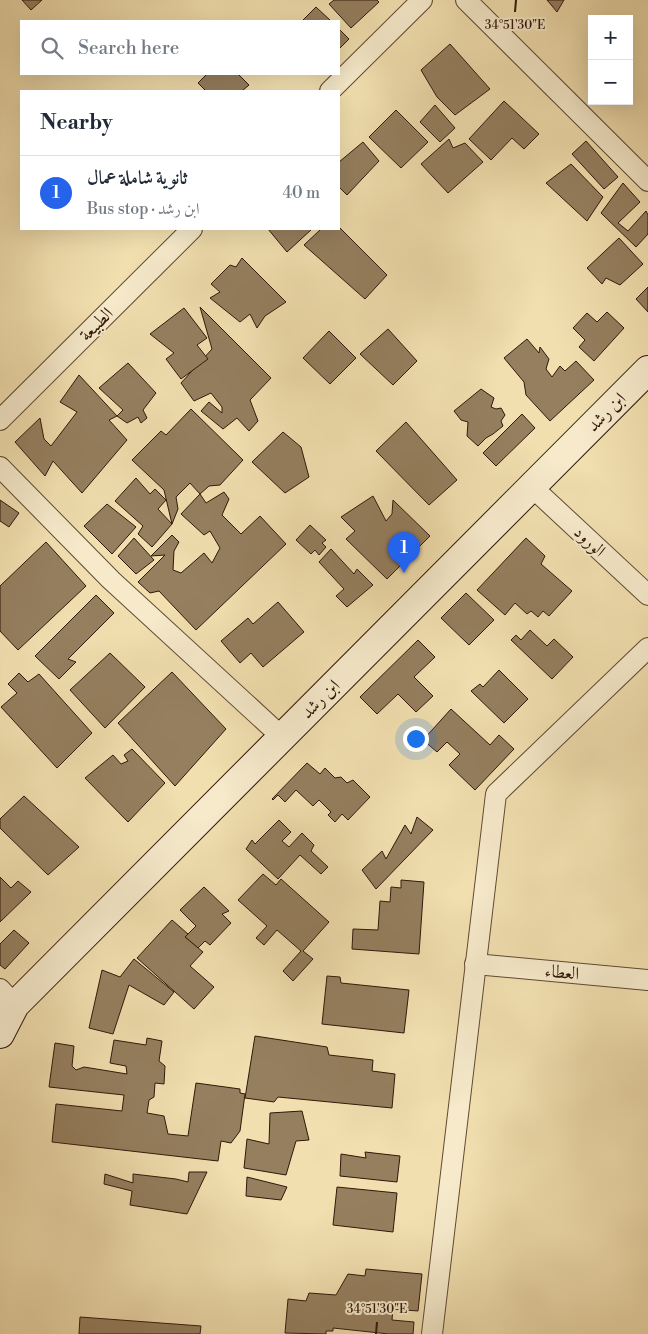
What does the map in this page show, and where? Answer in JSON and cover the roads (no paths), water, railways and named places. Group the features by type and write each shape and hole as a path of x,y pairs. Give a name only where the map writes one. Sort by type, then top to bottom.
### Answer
{"street":[{"path":"331,90 422,0"},
{"path":"466,0 648,181"},
{"name":"الطبيعة","path":"0,420 191,230"},
{"name":"ابن رشد","path":"0,1034 7,997 282,737 648,370"},
{"path":"0,467 111,580 282,737"},
{"name":"الورود","path":"532,487 648,595"},
{"path":"432,1334 496,794 648,648"},
{"name":"العطاء","path":"476,964 648,980"}],"place":[{"name":"ثانوية شاملة عمال","path":"404,573"}]}
